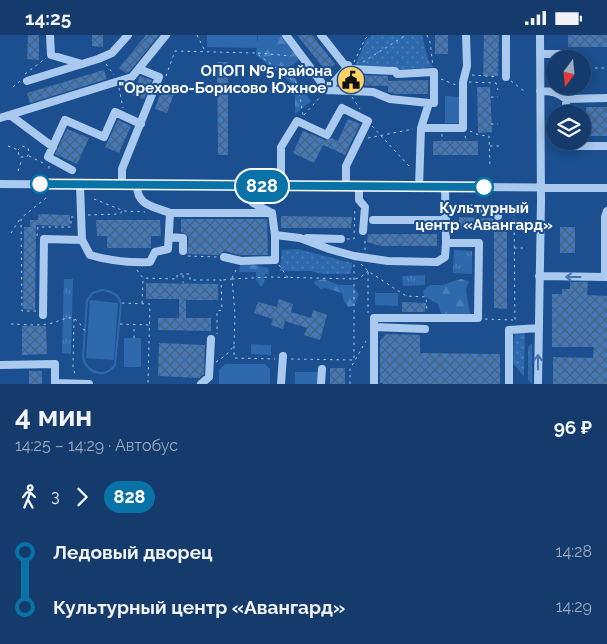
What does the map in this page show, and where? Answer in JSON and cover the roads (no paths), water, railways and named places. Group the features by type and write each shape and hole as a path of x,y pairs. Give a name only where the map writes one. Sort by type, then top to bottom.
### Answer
{"street":[{"path":"50,35 51,55 82,63"},
{"path":"27,81 112,53 128,35"},
{"path":"0,118 132,77 166,35"},
{"path":"286,35 327,90"},
{"path":"321,35 348,67 395,71 397,74 434,72 434,103 390,99 373,92 327,90"},
{"path":"421,128 463,128 464,81 467,66 466,35"},
{"path":"506,35 506,77"},
{"path":"538,384 541,187 540,35"},
{"path":"540,54 546,54"},
{"path":"327,90 348,67"},
{"path":"122,185 122,169 159,77 139,69"},
{"path":"540,91 554,92 566,99 607,98"},
{"path":"566,99 566,105"},
{"path":"419,187 421,128 429,103"},
{"path":"281,186 281,147 297,121 327,135 342,109 368,121 346,166 346,186"},
{"path":"72,170 48,157 65,119 104,137 115,112 141,124"},
{"path":"10,115 53,147"},
{"path":"591,146 607,146"},
{"path":"0,184 607,188"},
{"path":"80,185 82,239 90,255 127,263 150,262 155,252 168,249 170,213"},
{"path":"136,185 137,194 142,202 170,213 272,213"},
{"path":"248,186 247,196 253,203 272,213"},
{"path":"359,186 359,200 364,207 363,231"},
{"path":"300,238 329,249 364,258 388,261 437,262 445,257 445,187"},
{"path":"445,208 498,212"},
{"path":"539,276 606,277 605,217 607,211"},
{"path":"224,257 241,261 275,260 275,235 272,213"},
{"path":"374,220 446,220"},
{"path":"275,235 341,239"},
{"path":"169,237 184,238 183,251"},
{"path":"40,313 44,239 82,239"},
{"path":"374,384 374,318 478,319 479,243 446,243"},
{"path":"374,327 425,329"},
{"path":"509,384 509,330 538,328"},
{"path":"201,384 210,377 211,339"},
{"path":"281,384 283,358"},
{"path":"0,365 55,364 55,383 89,384"},
{"path":"321,384 322,369"}],"place":[{"name":"ОПОП №5 района \"Орехово-Борисово Южное\"","path":"351,80"},
{"name":"Культурный центр «Авангард»","path":"484,187"}]}
